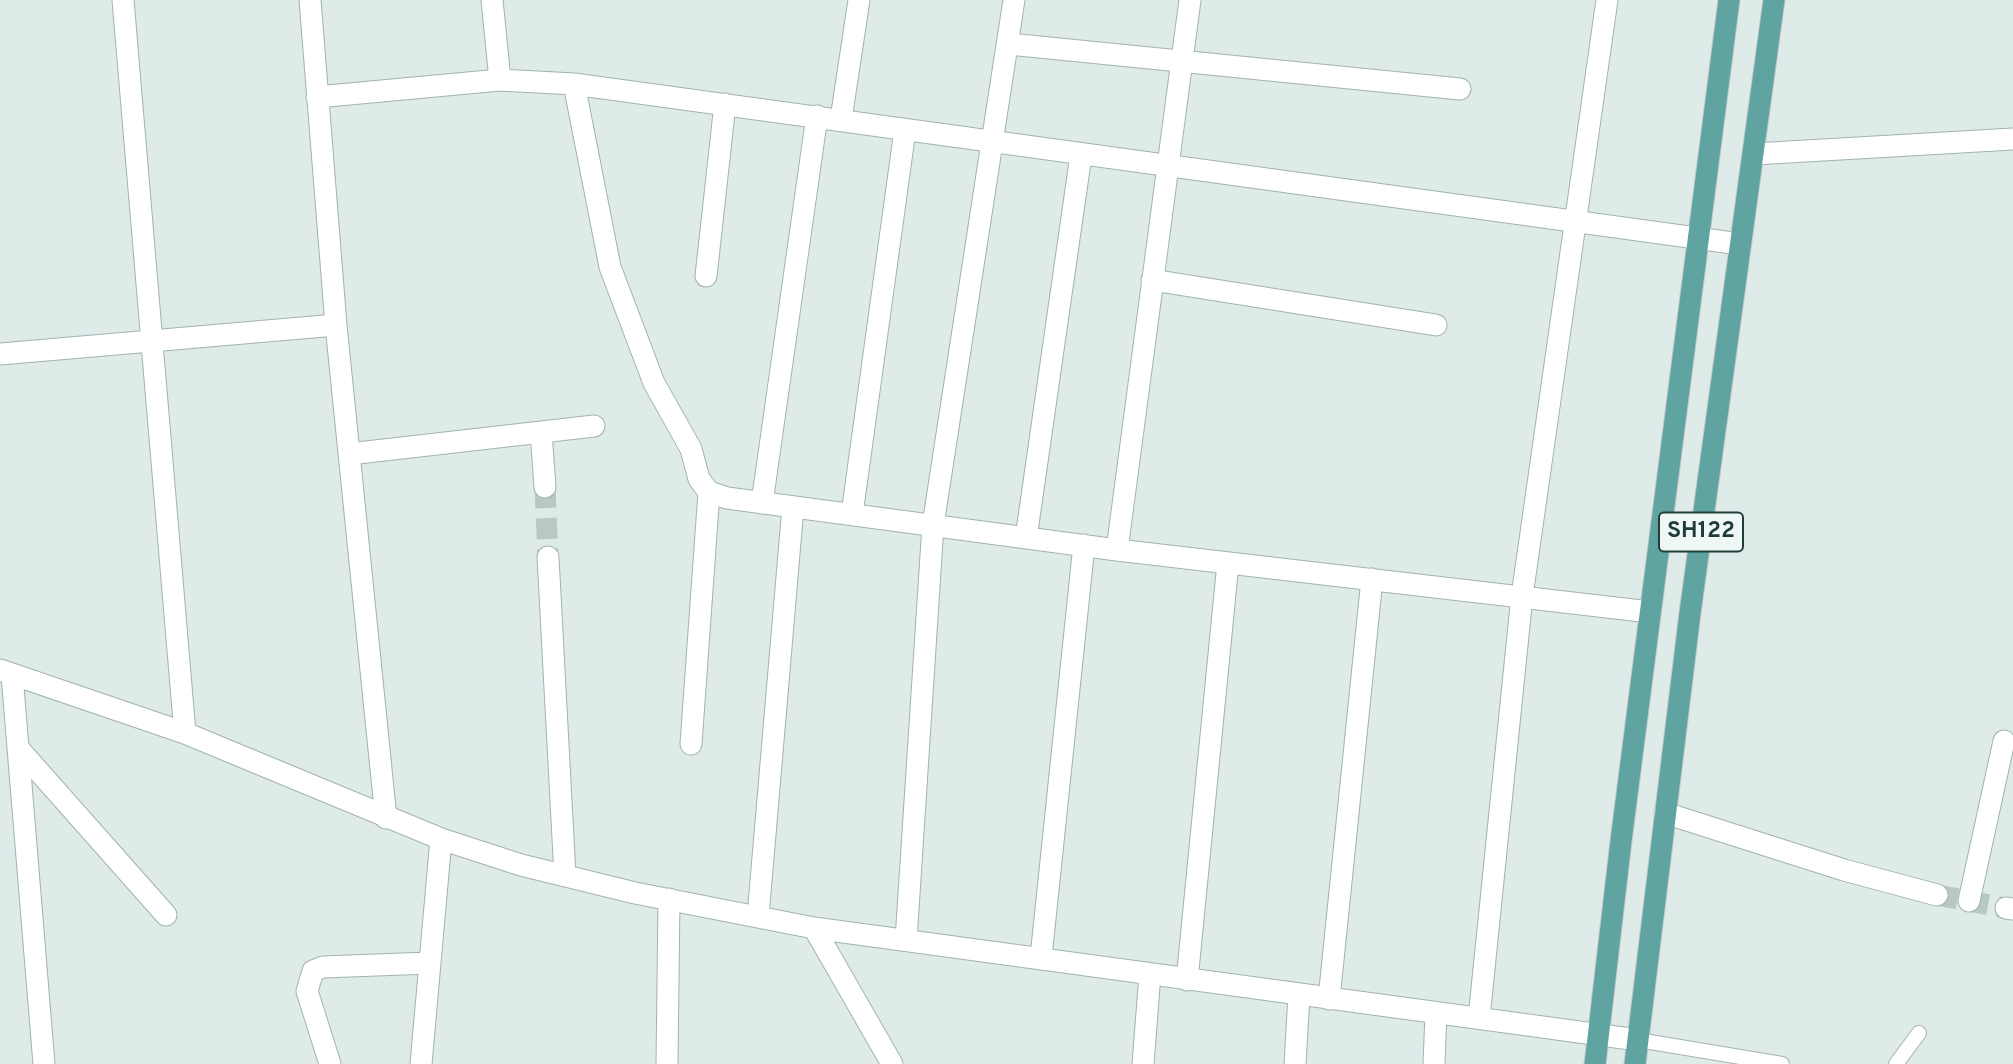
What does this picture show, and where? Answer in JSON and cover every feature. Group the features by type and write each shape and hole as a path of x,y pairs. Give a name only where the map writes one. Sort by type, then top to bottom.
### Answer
{"main road":[{"name":"SH122","path":"1595,1064 1729,0"},
{"name":"SH122","path":"1635,1064 1665,813 1774,0"}],"street":[{"path":"123,0 185,733"},
{"path":"310,0 336,325 386,818"},
{"path":"492,0 500,80"},
{"path":"841,119 859,0"},
{"path":"906,940 933,525 1014,0"},
{"path":"1117,550 1190,0"},
{"path":"1479,1018 1522,597 1607,0"},
{"path":"1009,44 1460,89"},
{"path":"317,97 500,80 574,84 1740,244"},
{"path":"574,84 610,267 654,383 691,449 699,479 709,492 727,499 1117,550 1650,612"},
{"path":"706,276 725,104"},
{"path":"762,503 817,116"},
{"path":"852,514 905,130"},
{"path":"1754,154 2013,139"},
{"path":"1026,538 1081,155"},
{"path":"1152,280 1436,325"},
{"path":"0,354 336,325"},
{"path":"349,454 594,426"},
{"path":"541,432 545,487"},
{"path":"691,744 709,492"},
{"path":"758,916 793,507"},
{"path":"1041,957 1084,545"},
{"path":"548,557 565,876"},
{"path":"1187,980 1228,563"},
{"path":"1329,999 1372,579"},
{"path":"44,1064 18,748 6,672 185,733 441,839 565,876 814,928 1638,1040"},
{"path":"1969,901 2004,741"},
{"path":"18,748 166,915"},
{"path":"1665,813 1844,870 1937,895"},
{"path":"421,1064 441,839"},
{"path":"667,1064 669,899"},
{"path":"814,928 892,1064"},
{"path":"330,1064 307,991 313,971 323,967 430,963"},
{"path":"1143,1064 1150,974"},
{"path":"1295,1064 1299,995"},
{"path":"1434,1064 1436,1014"}],"lane":[{"path":"1896,1064 1919,1033"},
{"path":"1638,1040 1782,1064"}],"tunnel":[{"path":"545,487 548,557"},
{"path":"1937,895 2006,908"}]}
